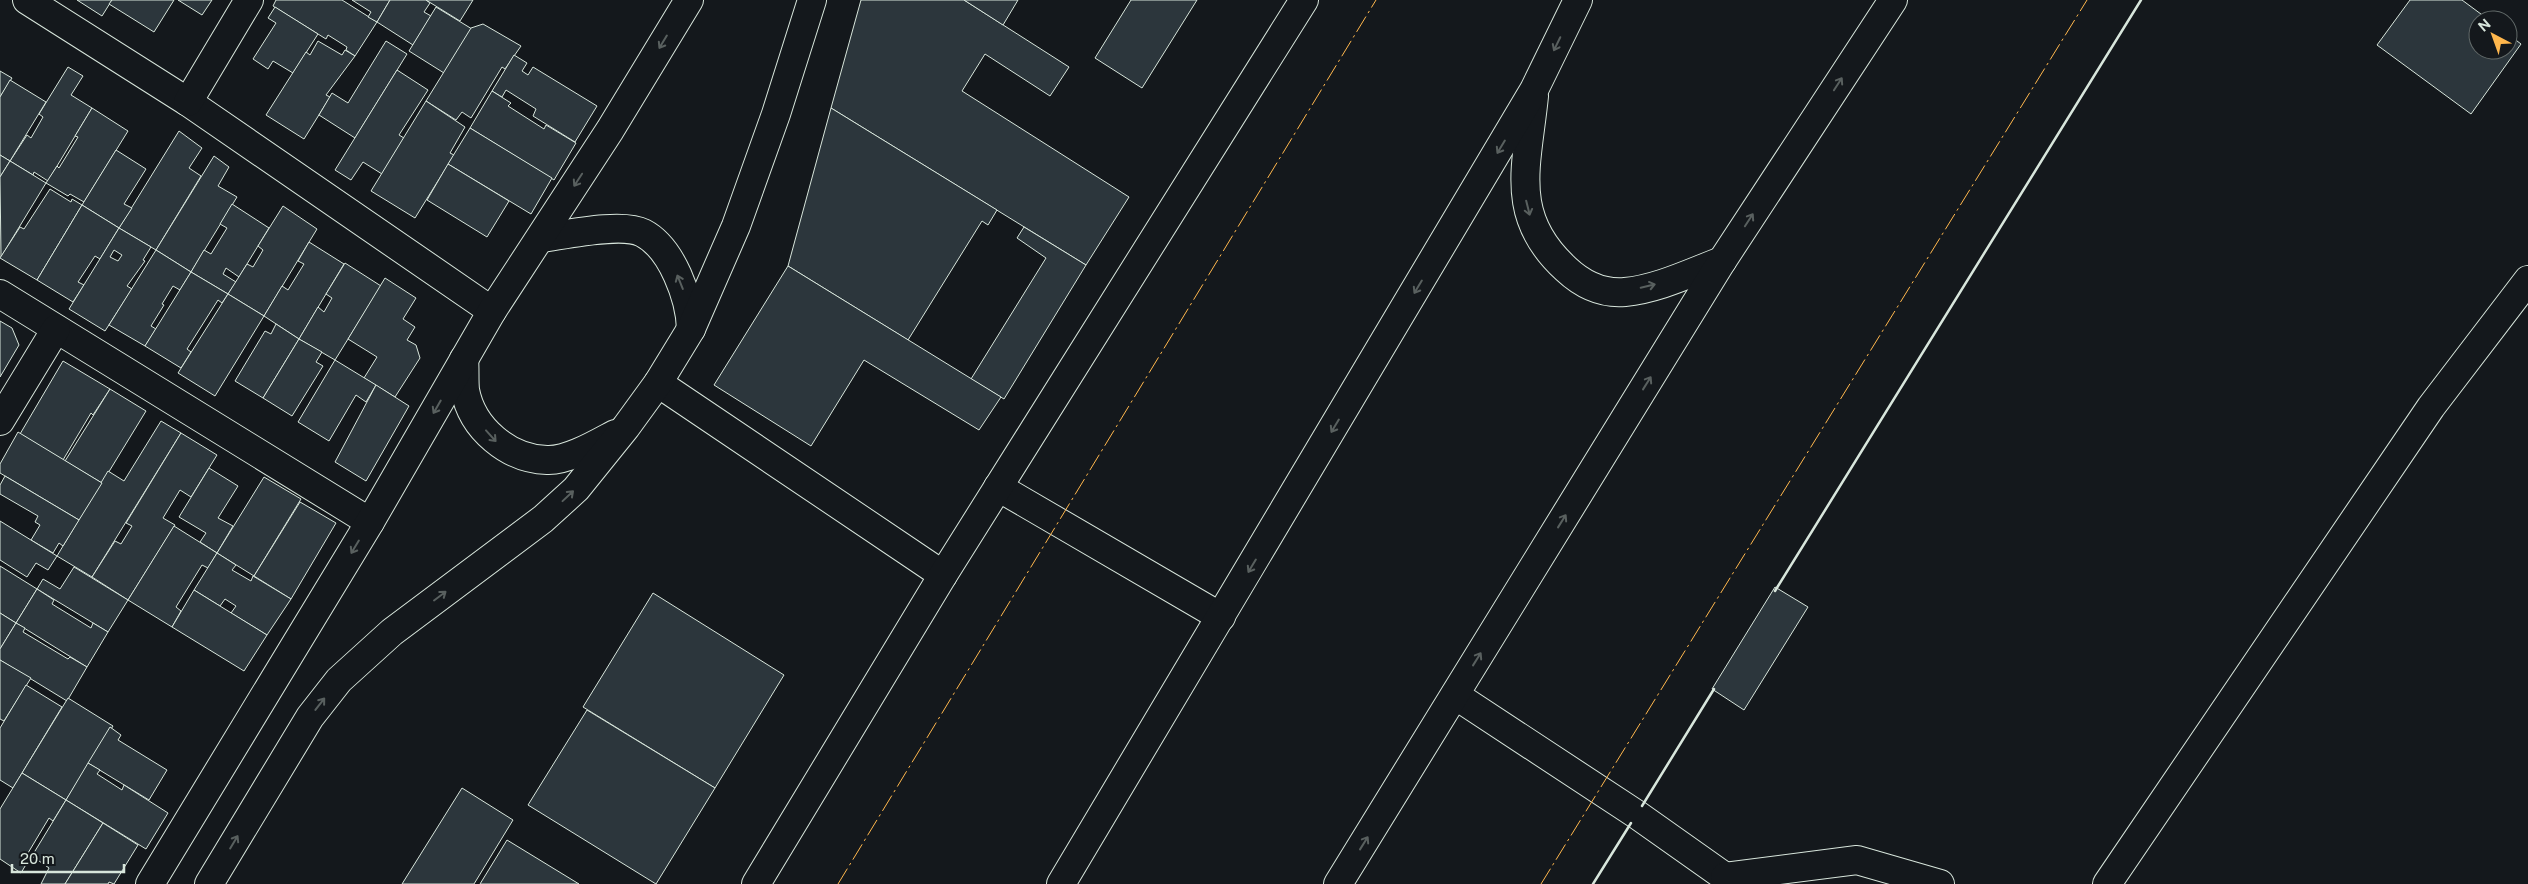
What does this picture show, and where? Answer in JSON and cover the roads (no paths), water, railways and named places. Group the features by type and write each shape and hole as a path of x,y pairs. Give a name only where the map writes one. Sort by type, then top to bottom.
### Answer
{"main road":[{"path":"27,0 188,102 492,311"},
{"path":"188,102 249,0"},
{"path":"150,884 370,522 492,311 541,238 688,0"},
{"path":"209,884 310,717 338,680 392,632 543,520 576,489 626,428 658,383 691,329 736,226 776,114 812,0"},
{"path":"756,884 943,575 1304,0"},
{"path":"1061,884 1534,90 1578,0"},
{"path":"1338,884 1722,261 1893,0"},
{"path":"1534,90 1525,195 1532,222 1542,242 1555,259 1575,277 1593,288 1624,292 1658,284 1722,261"},
{"path":"541,238 614,230 643,233 669,259 681,281 690,316 691,329"},
{"path":"2107,884 2430,407 2528,280"},
{"path":"0,294 370,522"},
{"path":"0,421 56,329"},
{"path":"464,359 466,391 476,417 502,447 525,457 549,461 570,455 593,446 626,428"},
{"path":"658,383 943,575"},
{"path":"998,487 1221,617"},
{"path":"1455,695 1636,814 1730,881 1857,860 1940,884"}]}
